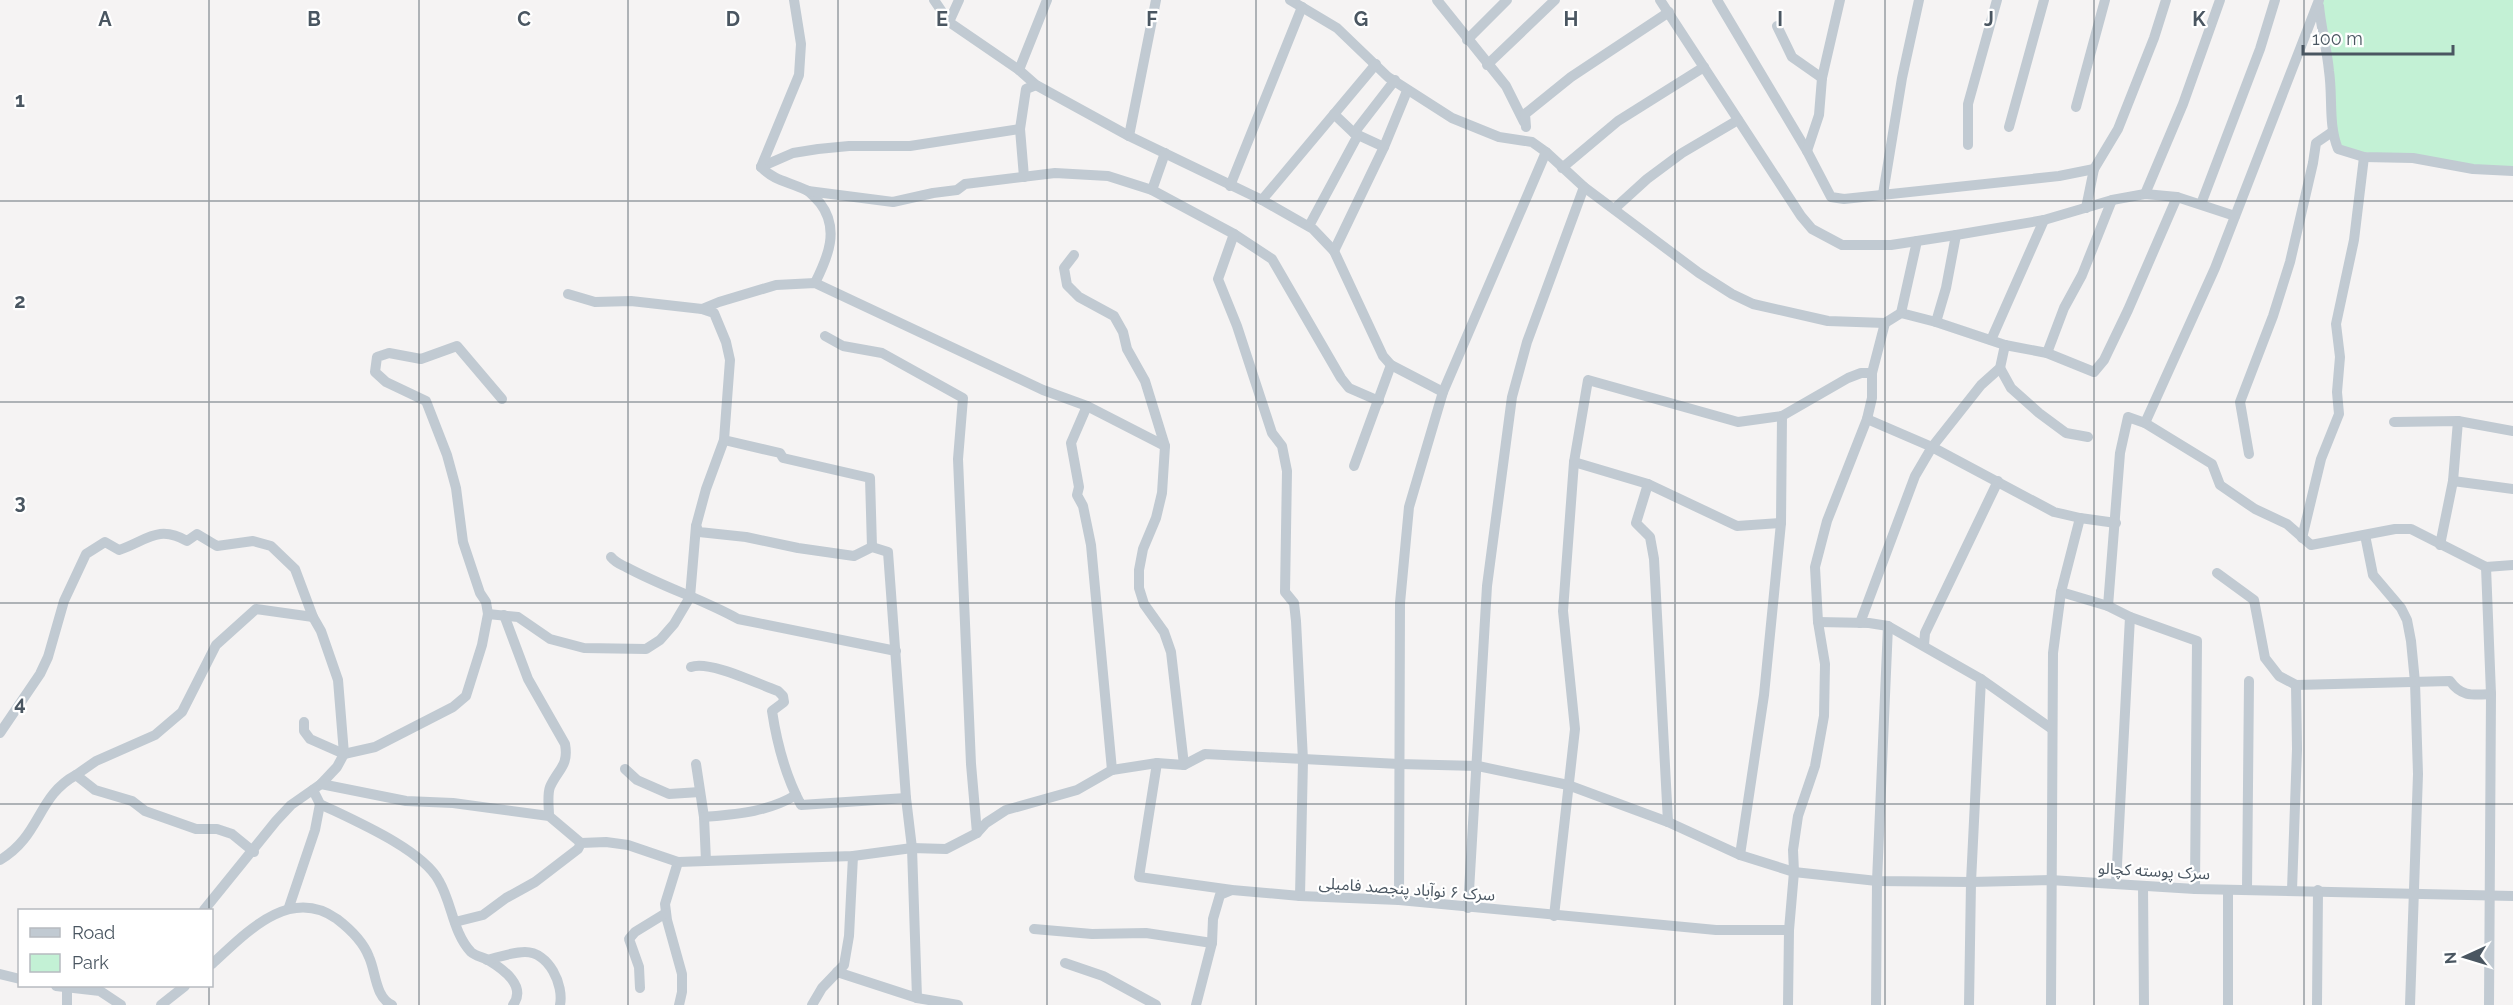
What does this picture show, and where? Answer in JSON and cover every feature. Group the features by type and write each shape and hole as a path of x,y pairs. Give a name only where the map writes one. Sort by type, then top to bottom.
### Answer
{"street":[{"path":"760,167 799,75 801,44 794,0"},
{"path":"934,0 949,22 1019,70 1036,85 1129,136 1262,200 1309,226 1334,251 1383,356 1391,365 1443,392"},
{"path":"949,22 959,0"},
{"path":"1019,70 1047,0"},
{"path":"1129,136 1156,0"},
{"path":"1290,0 1337,28 1407,91 1452,118 1499,137 1532,142 1584,187 1699,273 1753,304 1828,321 1885,323 1901,313 1917,241"},
{"path":"1437,0 1506,86 1532,142"},
{"path":"1467,40 1507,0"},
{"path":"1487,65 1555,0"},
{"path":"1660,0 1797,211 1812,229 1842,245 1891,245 1956,235 2044,220 2112,200 2145,194 2177,197 2235,216"},
{"path":"1717,0 1807,151 1831,197 1844,199 2059,176 2094,169"},
{"path":"1807,151 1819,115 1822,78 1840,0"},
{"path":"1883,194 1902,78 1919,0"},
{"path":"1968,145 1968,104 1997,0"},
{"path":"2009,128 2044,0"},
{"path":"2076,107 2105,0"},
{"path":"2086,208 2094,169 2118,129 2154,38 2166,0"},
{"path":"2145,194 2183,104 2220,0"},
{"path":"2201,204 2260,49 2275,0"},
{"path":"2319,1 2321,29 2329,69 2332,132 2338,149 2364,157 2413,158 2473,169 2513,171"},
{"path":"2145,423 2215,268 2319,1"},
{"path":"1230,186 1302,7"},
{"path":"1526,127 1525,114 1571,76 1669,12"},
{"path":"1777,26 1792,57 1822,78"},
{"path":"1262,200 1376,64"},
{"path":"1562,168 1618,121 1704,67"},
{"path":"1309,226 1356,134 1395,80"},
{"path":"1024,177 1020,129 1026,89 1036,85"},
{"path":"1334,251 1384,147 1407,91"},
{"path":"1334,114 1356,134 1384,147"},
{"path":"1614,209 1647,179 1682,153 1738,120"},
{"path":"760,167 793,153 818,149 849,146 910,146 1020,129"},
{"path":"2250,454 2240,402 2273,316 2290,262 2316,143 2332,132"},
{"path":"1399,900 1399,764 1402,682 1400,603 1410,507 1443,392 1546,152"},
{"path":"1152,190 1166,153"},
{"path":"2302,538 2321,459 2339,414 2337,392 2340,357 2336,324 2354,240 2364,157"},
{"path":"760,167 772,178 808,191 893,202 957,190 965,184 1055,173 1108,176 1152,190 1234,234 1272,259 1349,388 1379,401"},
{"path":"1468,908 1487,586 1512,397 1527,342 1584,187"},
{"path":"808,191 821,205 829,220 832,239 815,283"},
{"path":"1901,313 2006,345 2047,353 2094,372 2128,310 2177,197"},
{"path":"2047,353 2064,308 2082,275 2112,200"},
{"path":"1991,340 2044,220"},
{"path":"1234,234 1218,279 1237,326 1272,433 1282,446 1287,471 1285,592 1294,603 1296,621 1303,760 1300,896"},
{"path":"1936,322 1956,235"},
{"path":"317,787 406,801 453,803 549,816 581,843 606,842 628,845 678,862 853,856 912,848 946,849 977,833 986,823 1006,810 1077,790 1112,771 1157,763 1184,765 1171,652 1164,632 1144,604 1139,588 1139,570 1143,549 1156,518 1162,493 1165,446 1145,381 1127,349 1123,332 1114,316 1079,297 1066,285 1064,268 1074,255"},
{"path":"702,309 776,285 815,283 1043,390 1087,406 1165,446"},
{"path":"488,614 518,617 550,639 584,648 646,649 660,640 674,624 690,597 696,526 724,440 730,360 726,342 714,313 702,309 631,301 595,302 568,294"},
{"path":"1788,1005 1793,850 1798,816 1815,766 1824,716 1825,664 1818,622 1815,567 1827,521 1867,419 1872,398 1872,373 1885,323"},
{"path":"825,336 843,345 882,353 963,398 958,459 971,752 977,833"},
{"path":"1860,623 1915,476 1932,447 1981,385 2000,368 2006,345"},
{"path":"304,722 304,731 310,739 344,754 375,747 453,707 466,696 482,645 488,614 486,602 480,593 463,542 456,488 447,455 426,401 386,382 375,372 377,357 388,353 421,359 457,346 502,399"},
{"path":"1354,466 1391,365"},
{"path":"2000,368 2011,388 2039,412 2066,433 2088,437"},
{"path":"1554,915 1575,729 1563,610 1574,462 1588,380 1738,422 1782,416 1848,378 1861,373 1872,373"},
{"path":"1087,406 1071,442 1079,487 1077,495 1083,507 1091,545 1112,771"},
{"path":"1740,855 1764,695 1781,523 1782,416"},
{"path":"2108,606 2120,453 2127,417 2145,423 2212,464 2220,485 2255,509 2287,524 2311,545 2395,529 2411,529 2486,567 2513,563"},
{"path":"1867,419 1932,447 2054,512 2116,523"},
{"path":"2440,545 2453,481 2458,421"},
{"path":"2394,422 2458,421 2513,429"},
{"path":"724,440 780,453 783,458 870,478 872,547"},
{"path":"1574,462 1648,484 1737,526 1781,523"},
{"path":"1924,645 1925,633 1998,481"},
{"path":"2453,481 2513,489"},
{"path":"1648,484 1636,523 1650,537 1653,559 1668,822"},
{"path":"2051,1005 2053,653 2061,592 2080,518"},
{"path":"696,526 699,532 746,537 798,548 854,556 872,547 888,552 906,798 912,848 917,998"},
{"path":"0,733 40,674 48,657 64,601 86,554 105,542 119,550 135,545 149,536 173,533 187,541 197,534 217,546 253,541 271,546 296,569 313,617 321,631 338,680 344,754 337,767 317,787 291,805 205,909"},
{"path":"2365,535 2373,575 2401,608 2407,620 2415,682 2418,774 2412,893 2410,1005"},
{"path":"611,557 615,563 715,606 738,619 896,651"},
{"path":"2486,567 2491,694 2489,1005"},
{"path":"2217,573 2254,600 2265,658 2279,676 2296,685 2450,681 2456,689 2467,696 2491,694"},
{"path":"2061,592 2108,606 2130,617 2197,641 2195,889"},
{"path":"0,860 24,841 36,826 50,796 62,783 96,761 155,735 182,712 216,645 256,609 313,617"},
{"path":"504,615 528,679 565,744 567,755 564,765 549,789 549,816"},
{"path":"2116,884 2130,617"},
{"path":"1818,622 1888,626 1981,679 2052,729"},
{"path":"1876,1005 1877,881 1888,626"},
{"path":"691,667 697,664 722,670 778,691 783,696 784,702 772,711 780,754 801,805 906,798"},
{"path":"1969,1005 1971,882 1981,679"},
{"path":"2247,890 2249,681"},
{"path":"2292,890 2297,749 2296,685"},
{"name":"سرک پوسته کچالو","path":"1184,765 1205,754 1478,766 1568,785 1668,822 1740,855 1794,872 1877,881 2050,880 2195,889 2513,896"},
{"name":"سرک ۶ نوآباد پنجصد فامیلی","path":"1157,763 1139,877 1232,890 1300,896 1399,900 1716,930 1789,930"},
{"path":"696,764 704,817 706,861"},
{"path":"625,769 637,780 669,794 700,792"},
{"path":"76,775 95,790 132,801 145,811 196,829 217,829 232,834 254,852"},
{"path":"290,907 315,830 320,804 317,787"},
{"path":"704,817 778,806 796,795"},
{"path":"320,804 406,850 438,877 449,898 455,922 472,953 487,960 514,981 518,990 517,1000 513,1005"},
{"path":"455,922 483,915 506,898 535,882 578,849 581,843"},
{"path":"812,1005 822,988 844,964 849,936 853,856"},
{"path":"678,862 665,904 682,974 679,1005"},
{"path":"2143,886 2144,1005"},
{"path":"1196,1005 1212,944 1213,919 1220,895 1232,890"},
{"path":"2228,890 2228,1005"},
{"path":"2317,1005 2318,890"},
{"path":"213,963 254,926 290,907 326,912 350,928 369,956 379,990 387,1003 392,1005"},
{"path":"640,988 639,967 629,939 635,932 666,913"},
{"path":"1034,929 1092,934 1146,933 1212,944"},
{"path":"487,960 525,952 537,955 546,961 556,978 562,995 560,1005"},
{"path":"1065,963 1104,976 1156,1005"},
{"path":"837,972 917,998 958,1005"},
{"path":"0,974 18,978"},
{"path":"61,987 68,1005"},
{"path":"69,987 100,991 121,1005"},
{"path":"161,1005 184,987"}],"green space":[{"path":"2319,0 2513,0 2513,171 2338,149"}]}
